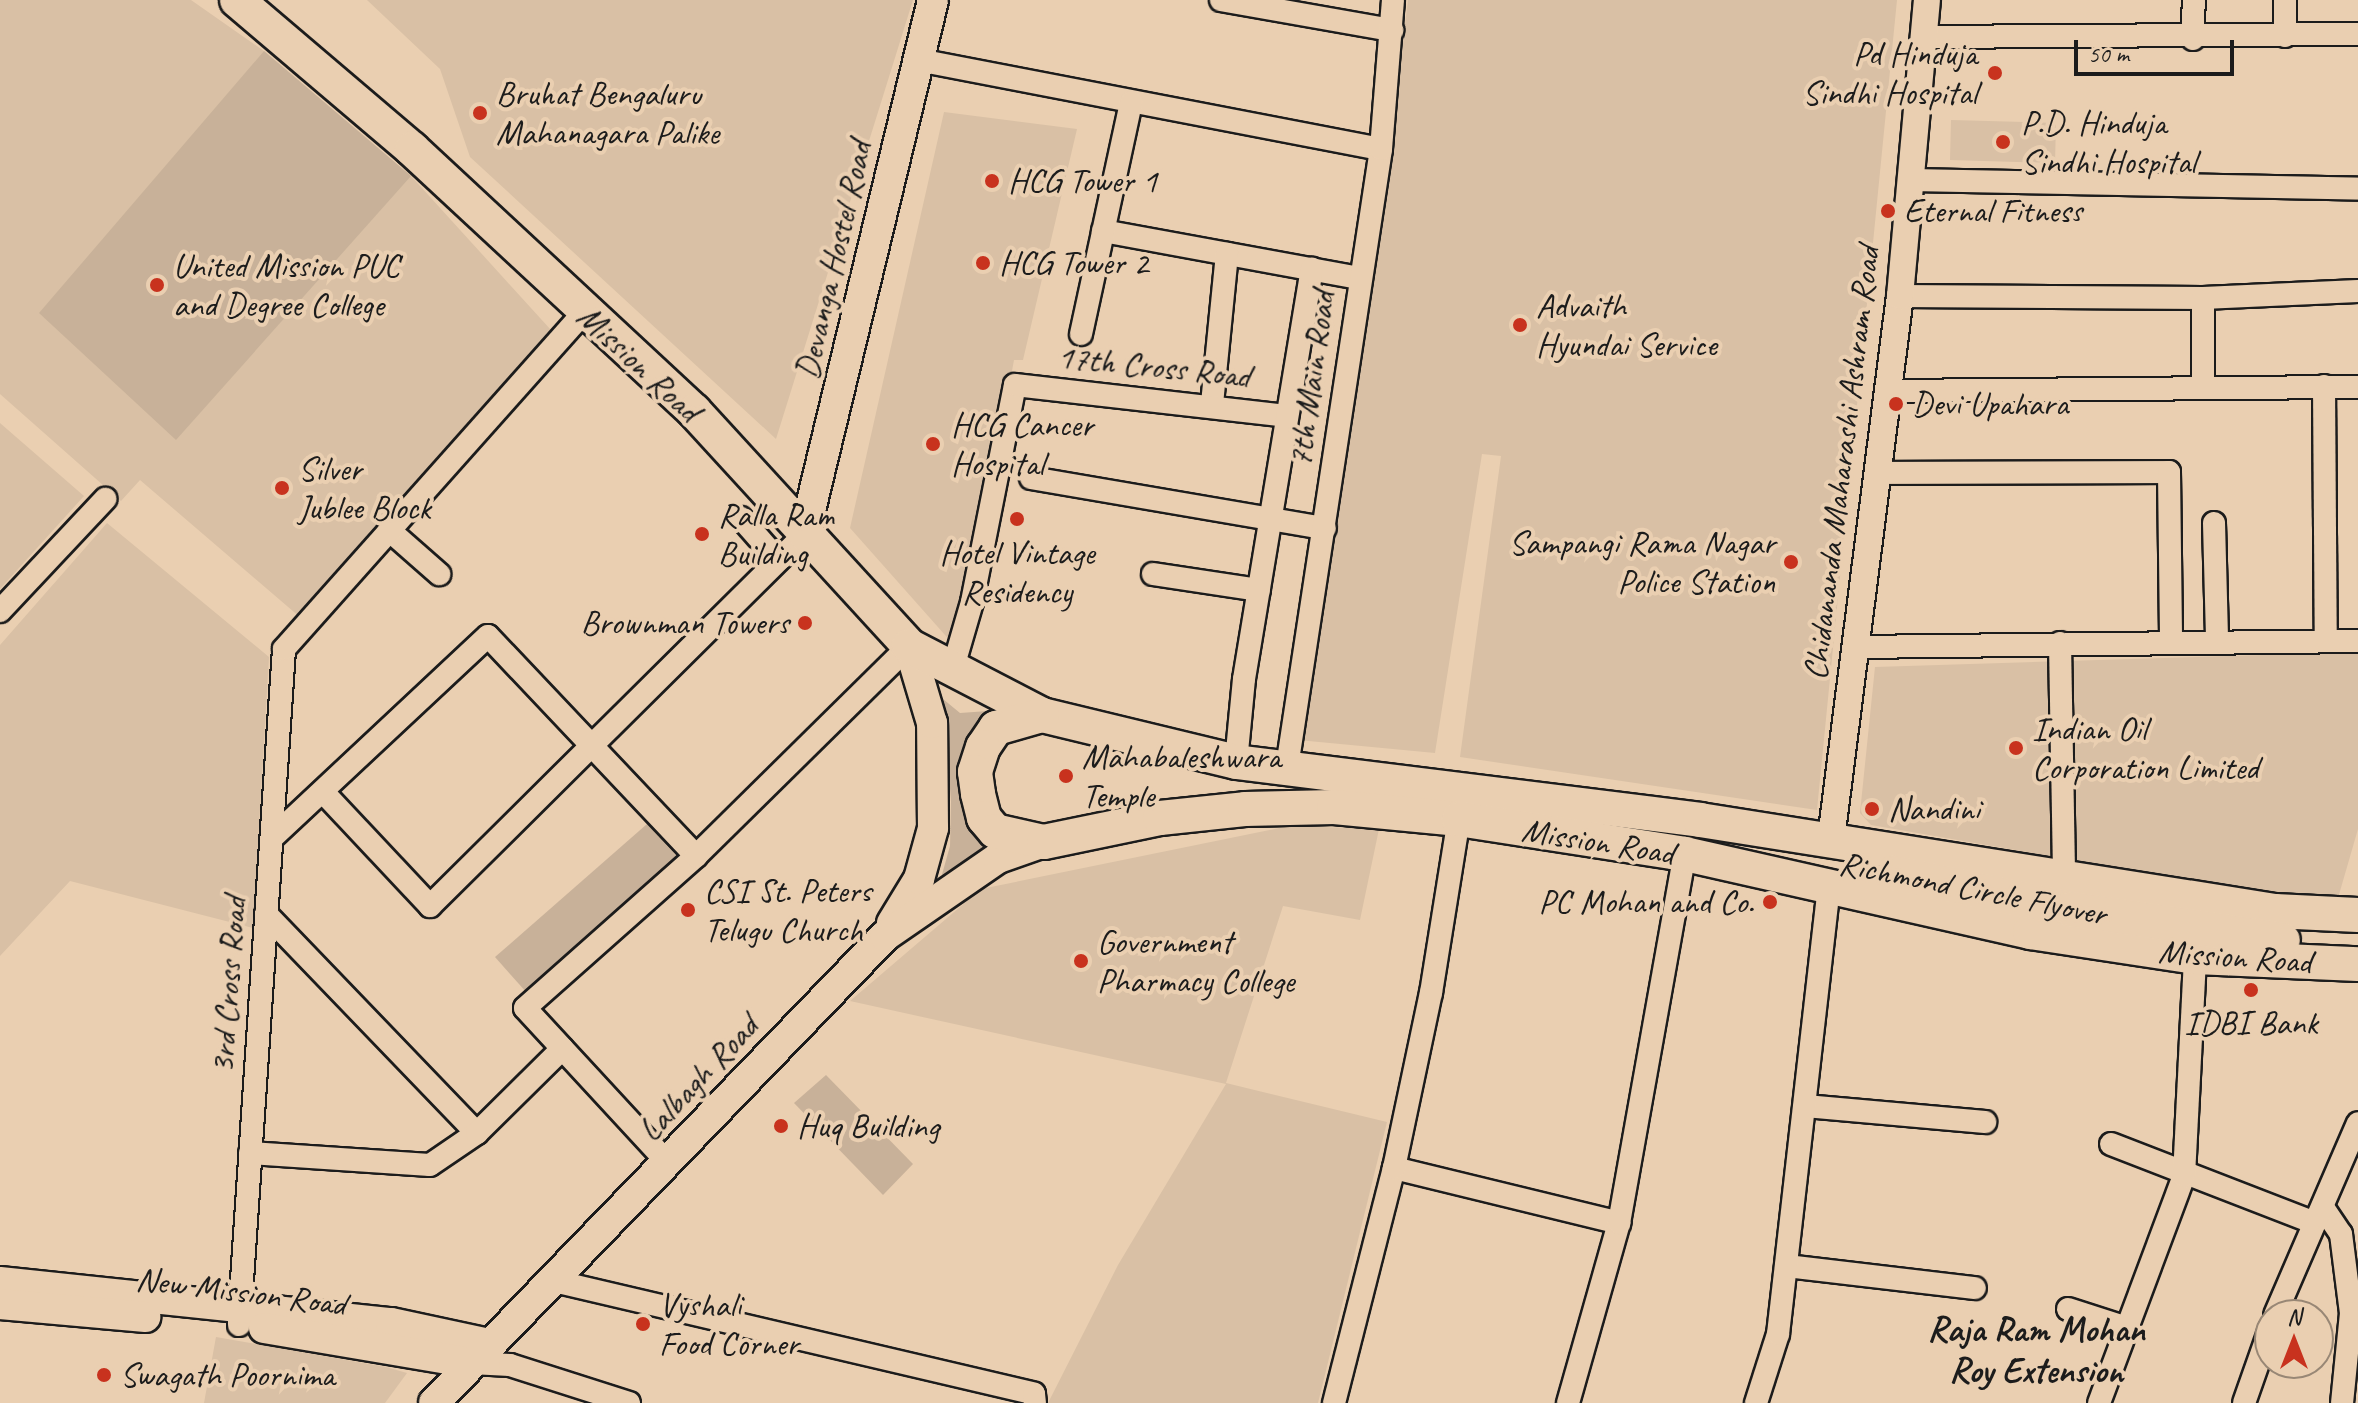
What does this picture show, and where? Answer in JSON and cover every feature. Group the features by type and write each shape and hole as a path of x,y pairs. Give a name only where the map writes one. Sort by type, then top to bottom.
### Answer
{"main road":[{"name":"Mission Road","path":"237,0 412,149 694,411 804,535 909,646 952,671 1042,715 1236,762 1789,833"},
{"name":"Devanga Hostel Road","path":"804,535 933,0"},
{"path":"885,936 919,879 933,828 932,723 909,646"},
{"name":"Mission Road","path":"1042,715 996,728 975,772 984,818 995,831 1044,842 1160,818 1245,809 1334,807 1459,819 1685,854 2064,880 2275,911 2358,915"},
{"name":"Richmond Circle Flyover","path":"1789,833 1812,856 1834,862 2070,909 2248,936 2358,943"},
{"name":"Lalbagh Road","path":"434,1403 669,1164 885,936 998,858 1044,842"},
{"name":"Mission Road","path":"1834,862 2030,932 2195,957 2358,964"},
{"path":"0,1282 240,1315"},
{"name":"New Mission Road","path":"0,1304 240,1315 480,1354"}],"street":[{"path":"1221,0 1338,10 1392,30"},
{"name":"7th Main Road","path":"1287,767 1381,149 1393,0"},
{"name":"Chidananda Maharashi Ashram Road","path":"1834,862 1855,647 1900,296 1927,0"},
{"path":"2193,39 2194,0"},
{"path":"2285,0 2285,36"},
{"path":"1924,37 2193,39 2358,34"},
{"path":"918,60 1381,149"},
{"path":"1081,334 1131,102"},
{"path":"1909,180 2358,189"},
{"path":"1103,231 1360,278"},
{"path":"1212,404 1227,254"},
{"path":"1236,762 1259,590 1273,521 1286,416 1312,269"},
{"path":"1900,296 2203,298 2358,291"},
{"path":"2203,298 2203,387"},
{"path":"439,574 389,530 584,312"},
{"name":"17th Cross Road","path":"952,671 972,602 1015,385 1144,403 1212,404 1286,416"},
{"path":"2324,386 2326,641"},
{"path":"1887,391 2358,387"},
{"path":"1876,473 2169,472 2171,642"},
{"path":"1031,478 1325,528"},
{"path":"0,611 105,499"},
{"path":"741,518 778,560"},
{"path":"2214,523 2217,640"},
{"name":"3rd Cross Road","path":"240,1315 284,649 389,530"},
{"path":"324,793 430,906 804,535"},
{"path":"1153,574 1259,590"},
{"path":"273,837 324,793 488,636 589,747 696,856"},
{"path":"1855,647 2217,640 2358,641"},
{"path":"2060,643 2064,880"},
{"path":"669,1164 525,1008 696,856 909,646"},
{"path":"1334,1403 1394,1168 1431,993 1459,819"},
{"path":"1568,1403 1619,1223 1685,854"},
{"path":"1756,1403 1778,1334 1834,862"},
{"path":"266,914 477,1133"},
{"path":"2099,1403 2184,1176 2195,957"},
{"path":"250,1153 430,1165 477,1133 562,1049"},
{"path":"1805,1106 1985,1122"},
{"path":"2282,1299 2358,1123"},
{"path":"2111,1144 2184,1176 2318,1216 2341,1234 2351,1313 2342,1403"},
{"path":"1394,1168 1619,1223"},
{"path":"1787,1266 1975,1288"},
{"path":"554,1281 1034,1394 1035,1403"},
{"path":"2068,1309 2127,1328"},
{"path":"480,1354 629,1403"},
{"path":"2244,1403 2254,1375"}],"shaded area":[{"path":"0,0 191,0 264,51 411,176 551,330 301,618 140,480 121,501 0,394"},
{"path":"367,0 913,0 776,439 470,157 440,69"},
{"path":"1408,0 1897,0 1817,810 1460,757 1501,456 1482,454 1435,753 1298,740 1376,257"},
{"path":"264,51 411,176 176,440 39,313"},
{"name":"HCG Cancer Hospital","path":"944,112 1077,129 1023,360 1014,360 971,595 953,644 850,528"},
{"name":"P.D. Hinduja Sindhi Hospital","path":"1951,120 2056,123 2055,163 1950,160"},
{"path":"0,423 84,496 0,589"},
{"path":"107,523 269,657 253,928 70,881 0,956 0,645"},
{"path":"2358,652 2358,829 2338,898 2252,891 1871,825 1860,813 1875,667"},
{"path":"943,699 960,713 988,711 967,740 962,765 995,843 941,878 950,846 951,801"},
{"path":"647,824 679,859 527,993 495,957"},
{"path":"1289,826 1379,829 1360,920 1283,906 1226,1083 1387,1122 1318,1403 1048,1403 1118,1265 1226,1084 850,1001 981,889"},
{"path":"826,1075 913,1164 883,1195 794,1103"},
{"path":"216,1337 407,1373 385,1403 204,1403"}],"place":[{"name":"Pd Hinduja Sindhi Hospital","path":"1995,73"},
{"name":"Bruhat Bengaluru Mahanagara Palike","path":"480,113"},
{"name":"P.D. Hinduja Sindhi Hospital","path":"2003,142"},
{"name":"HCG Tower 1","path":"992,181"},
{"name":"Eternal Fitness","path":"1888,211"},
{"name":"HCG Tower 2","path":"983,263"},
{"name":"United Mission PUC and Degree College","path":"157,285"},
{"name":"Advaith Hyundai Service","path":"1520,325"},
{"name":"Devi Upahara","path":"1896,404"},
{"name":"HCG Cancer Hospital","path":"933,444"},
{"name":"Silver Jublee Block","path":"282,488"},
{"name":"Hotel Vintage Residency","path":"1017,519"},
{"name":"Ralla Ram Building","path":"702,534"},
{"name":"Sampangi Rama Nagar Police Station","path":"1791,562"},
{"name":"Brownman Towers","path":"805,623"},
{"name":"Indian Oil Corporation Limited","path":"2016,748"},
{"name":"Mahabaleshwara Temple","path":"1066,776"},
{"name":"Nandini","path":"1872,809"},
{"name":"PC Mohan and Co.","path":"1770,902"},
{"name":"CSI St. Peters Telugu Church","path":"688,910"},
{"name":"Government Pharmacy College","path":"1081,961"},
{"name":"IDBI Bank","path":"2251,990"},
{"name":"Huq Building","path":"781,1126"},
{"name":"Vyshali Food Corner","path":"643,1324"},
{"name":"Swagath Poornima","path":"104,1375"}],"district":[{"name":"Raja Ram Mohan Roy Extension","path":"2036,1350"}]}
